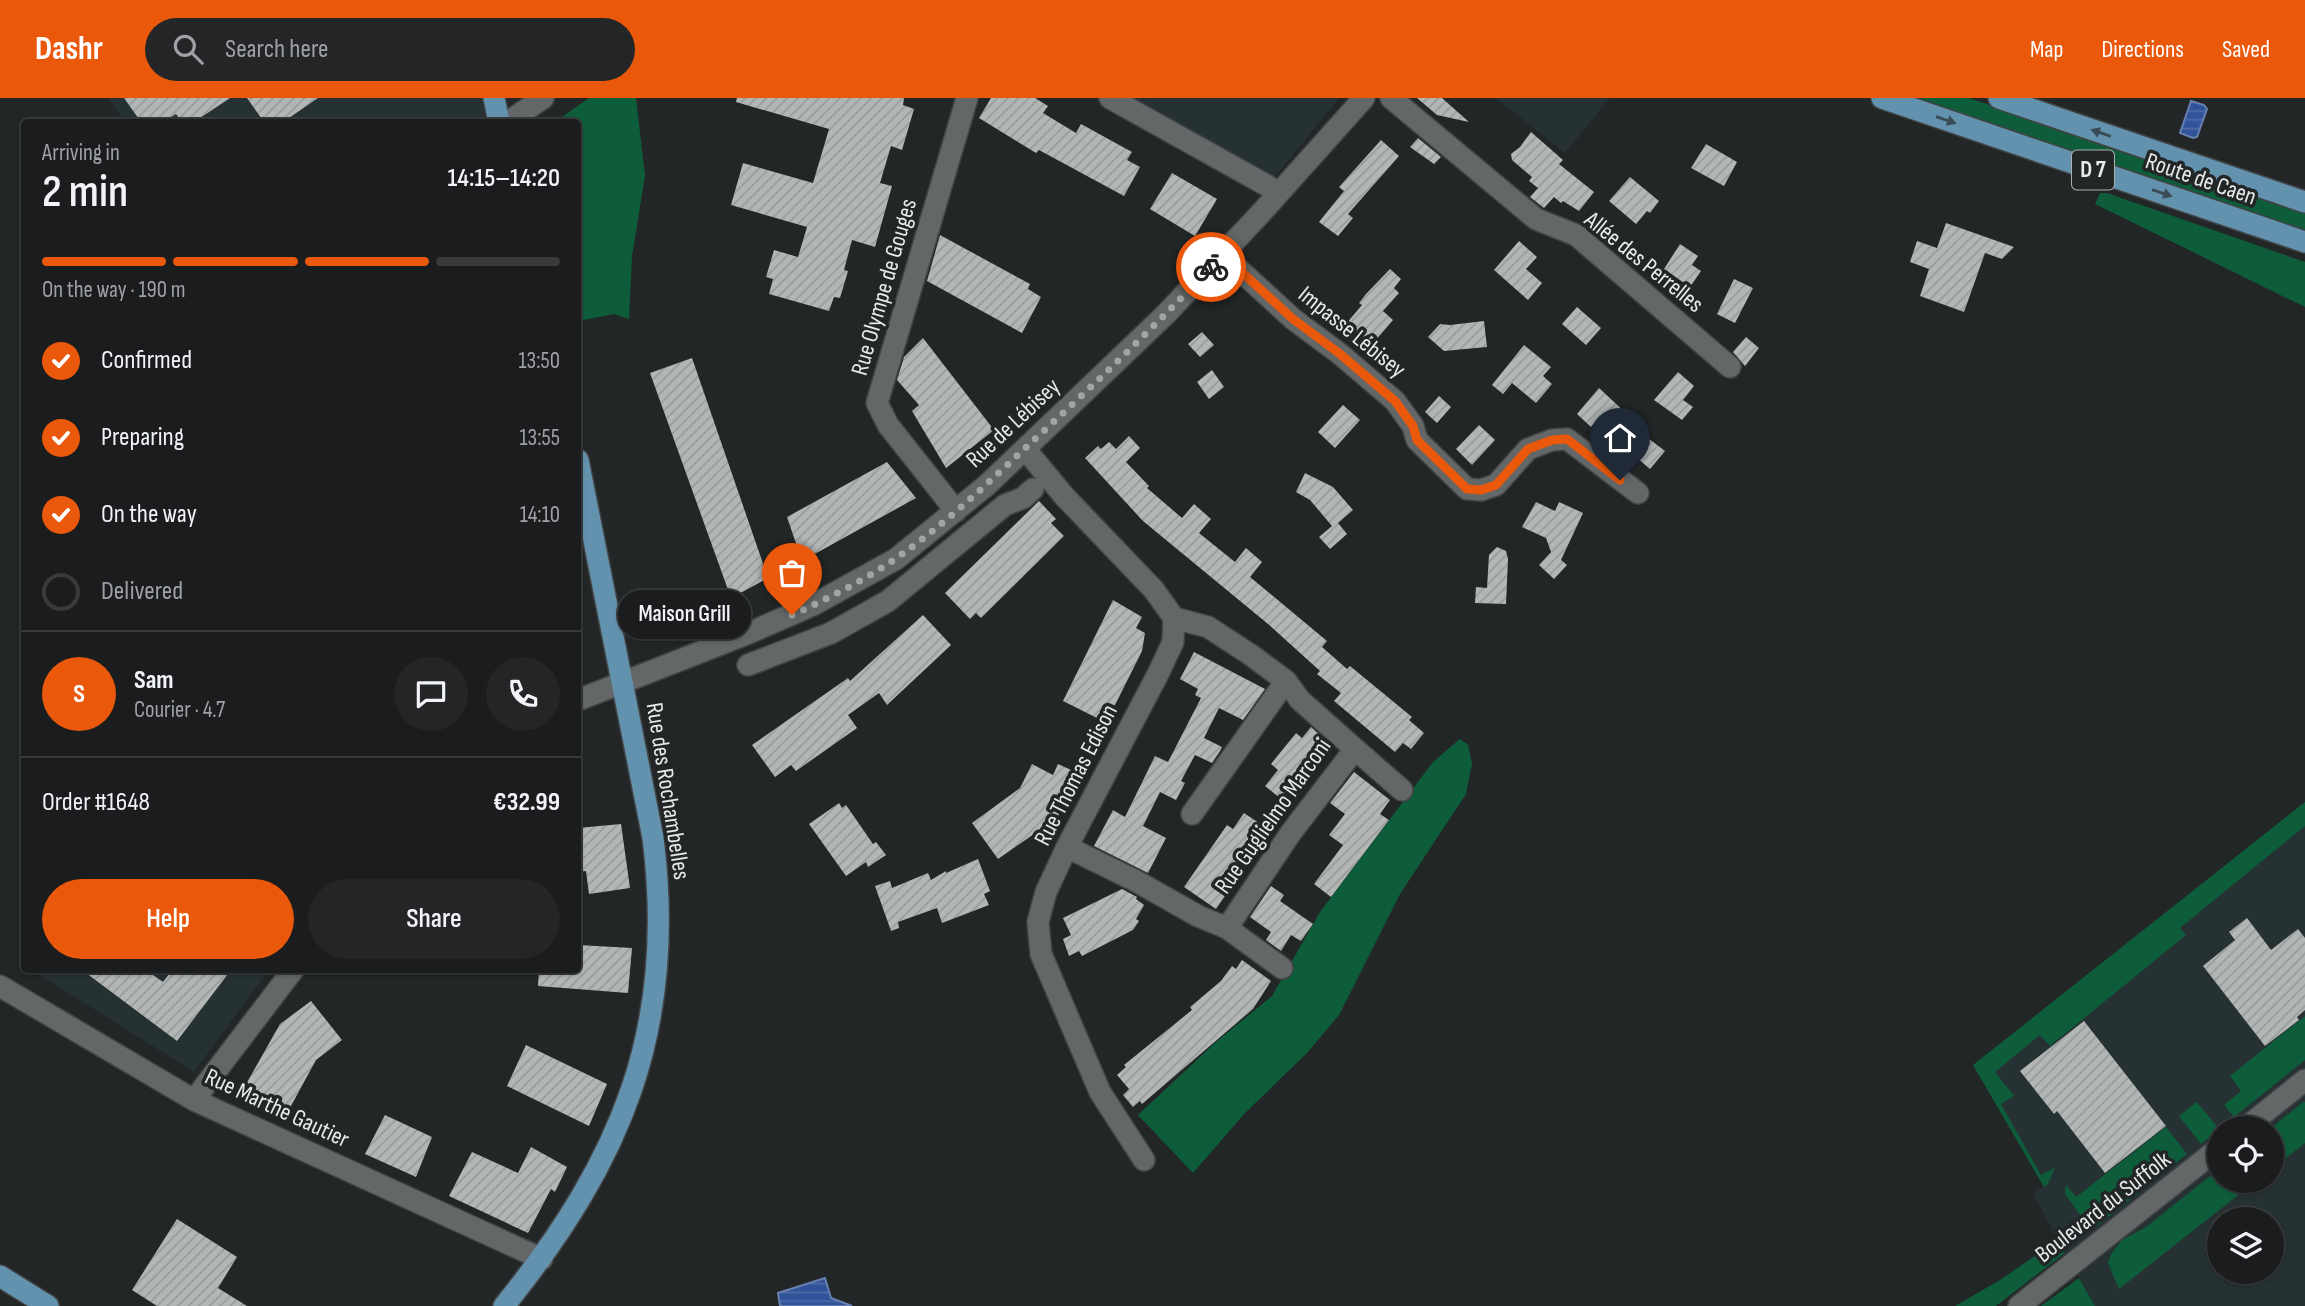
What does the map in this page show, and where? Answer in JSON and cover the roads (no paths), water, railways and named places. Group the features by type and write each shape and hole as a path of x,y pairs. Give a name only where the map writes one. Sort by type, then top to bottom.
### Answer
{"main road":[{"path":"494,98 498,119"},
{"name":"Route de Caen","path":"1882,98 2305,242"},
{"name":"Route de Caen","path":"1999,98 2305,202"},
{"name":"Rue des Rochambelles","path":"503,1306 542,1259 581,1200 611,1143 638,1071 652,1009 659,947 658,886 653,838 581,475"},
{"path":"0,1276 48,1306"}],"street":[{"path":"512,119 543,98"},
{"name":"Rue Olympe de Gouges","path":"956,510 888,425 877,403 967,98"},
{"path":"1110,98 1278,194"},
{"name":"Rue de Lébisey","path":"581,699 813,606 895,559 1025,449 1166,314 1223,255 1364,98"},
{"name":"Allée des Perrelles","path":"1391,98 1536,219 1576,235 1730,367"},
{"name":"Impasse Lébisey","path":"1223,255 1293,319 1350,361 1395,401 1413,426 1417,440 1467,489 1481,490 1496,485 1528,449 1552,440 1567,439 1638,494"},
{"path":"1025,449 1065,497 1154,590 1174,618"},
{"path":"748,665 831,633 888,601 1004,505 1023,498 1033,489"},
{"name":"Rue Guglielmo Marconi","path":"1174,618 1208,626 1286,681 1300,700 1355,749 1290,834 1227,929"},
{"name":"Rue Thomas Edison","path":"1144,1160 1100,1093 1041,954 1038,922 1046,892 1067,847 1173,642 1174,618"},
{"path":"1192,814 1286,681"},
{"path":"1355,749 1402,790"},
{"name":"Rue Guglielmo Marconi","path":"1067,847 1227,929 1282,968"},
{"path":"194,1100 291,973"},
{"name":"Rue Marthe Gautier","path":"0,986 194,1100 542,1259"},
{"path":"2260,1116 2305,1080"},
{"name":"Boulevard du Suffolk","path":"2019,1306 2207,1157"}],"water":[{"path":"2191,101 2204,105 2207,109 2197,137 2193,138 2180,133"},
{"path":"825,1278 831,1298 852,1306 780,1306 778,1293"}],"place":[{"name":"Maison Grill","path":"792,615"}]}
